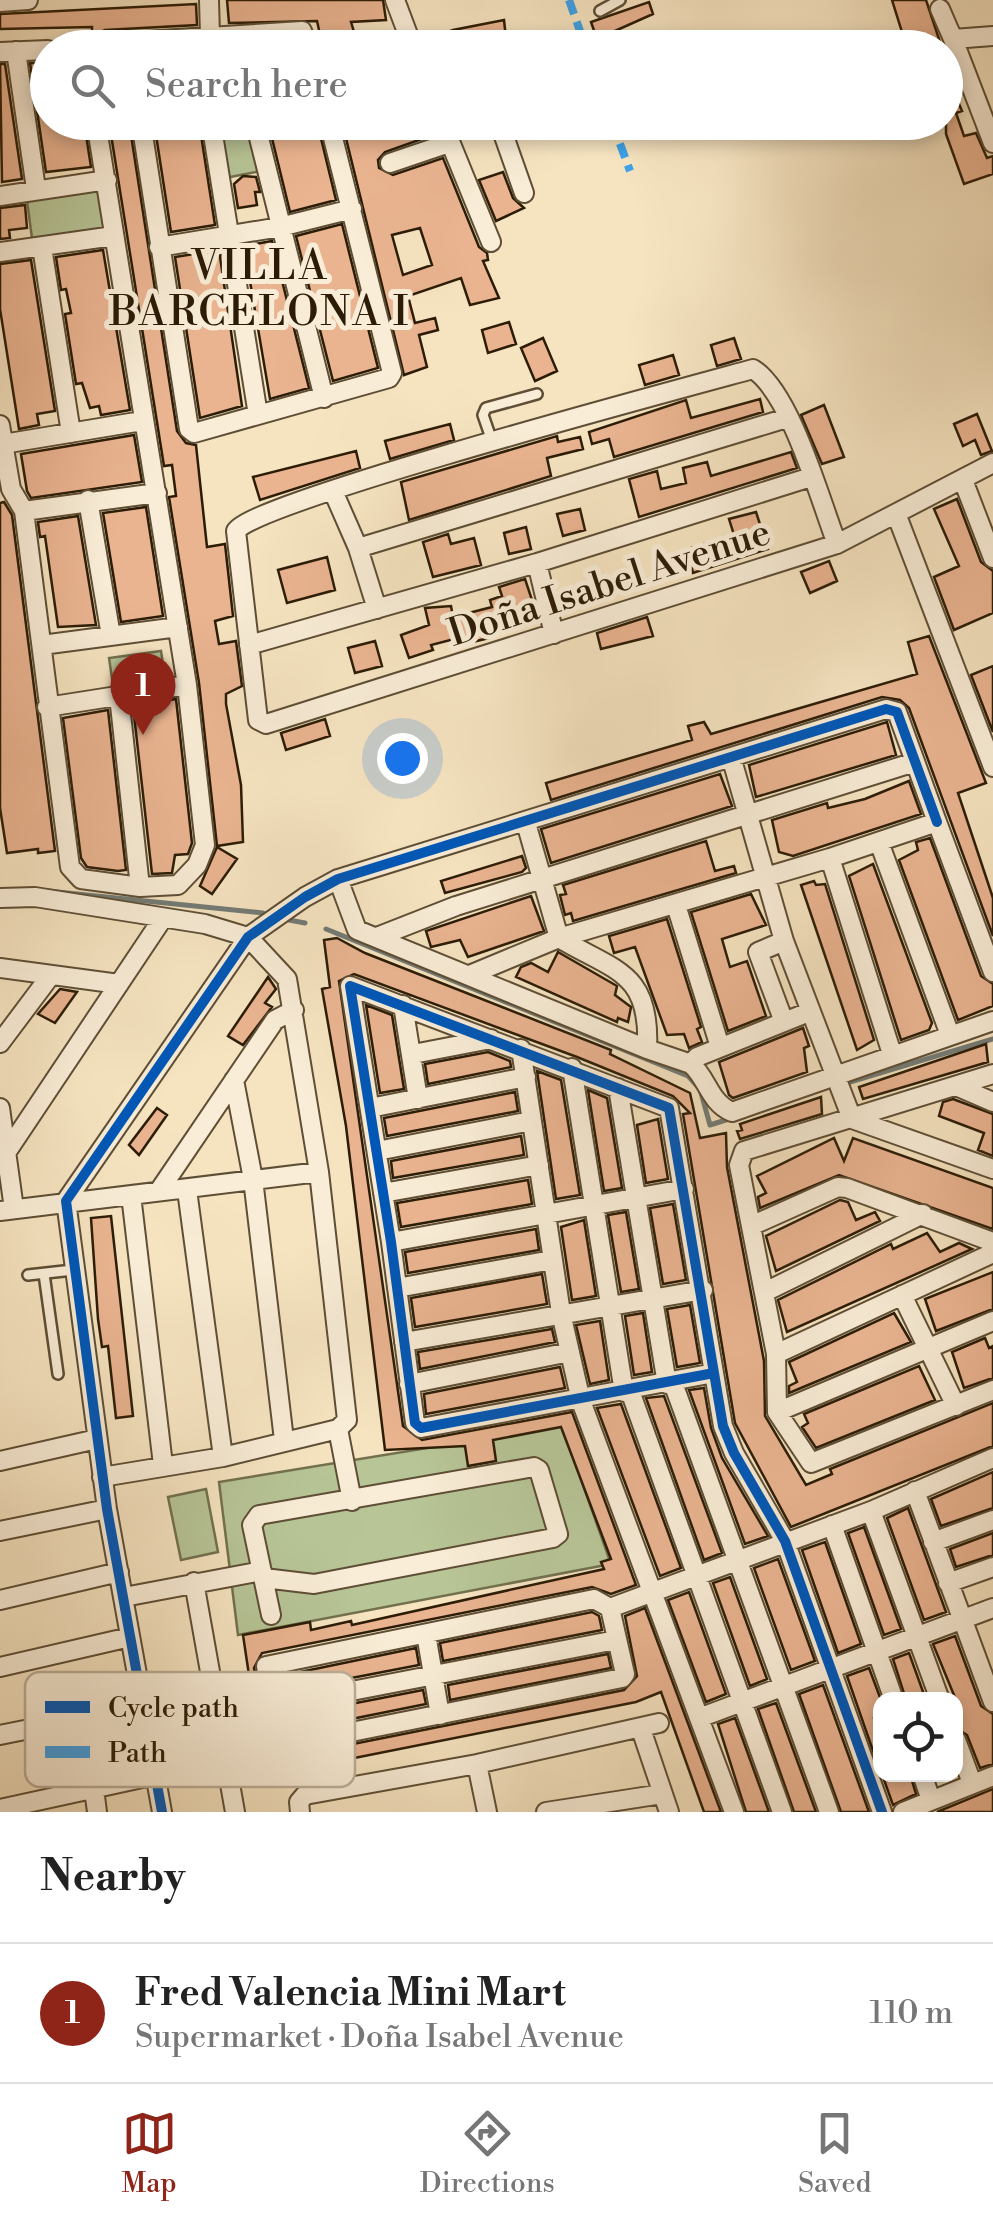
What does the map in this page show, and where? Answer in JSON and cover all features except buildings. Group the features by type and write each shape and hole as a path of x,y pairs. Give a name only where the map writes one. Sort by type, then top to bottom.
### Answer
{"street":[{"path":"0,2 28,0"},
{"path":"203,30 209,0"},
{"path":"395,0 406,30"},
{"path":"940,9 948,30"},
{"path":"963,38 993,36"},
{"path":"8,52 36,190"},
{"path":"963,67 993,143"},
{"path":"0,425 6,490 24,511 47,707 74,875 140,886 178,885 197,865 205,845 187,685 99,140"},
{"path":"144,140 189,429 198,432 324,398 389,378 392,373 333,140"},
{"path":"213,140 258,415"},
{"path":"259,140 324,398"},
{"path":"505,140 524,193"},
{"path":"390,163 449,142 491,242"},
{"path":"0,196 107,180"},
{"path":"159,246 280,227 352,208"},
{"path":"0,252 114,236"},
{"path":"42,247 71,432"},
{"path":"811,476 537,563 249,645 236,531 240,524 333,490 753,369 767,378 787,418 811,476 837,544"},
{"path":"358,548 787,418"},
{"path":"3,444 142,421"},
{"name":"Doña Isabel Avenue","path":"249,645 258,720 266,724 837,544 993,463"},
{"path":"963,480 993,558"},
{"path":"333,490 358,548 377,609"},
{"path":"24,511 157,492"},
{"path":"88,500 111,636"},
{"path":"897,516 993,766"},
{"path":"537,563 554,634"},
{"path":"42,645 178,627"},
{"path":"47,707 187,685"},
{"path":"119,696 140,886"},
{"path":"137,1672 102,1477 66,1201 248,937 338,879 893,709 993,972"},
{"path":"732,760 784,941 852,1119 993,1169"},
{"path":"338,879 351,923 369,936 377,936 915,762"},
{"path":"472,974 559,938 676,906 936,822"},
{"path":"526,823 559,938 625,972 641,1001 647,1048"},
{"path":"879,842 950,1035"},
{"path":"830,858 892,1054"},
{"path":"0,898 35,897 164,918 248,937 287,979 294,1010 318,1172 347,1420 338,1430 223,1457 102,1477"},
{"path":"676,906 720,1047"},
{"path":"4,1156 164,918"},
{"path":"377,936 690,1064 700,1072 714,1102 732,1112 993,1021"},
{"path":"784,941 758,952 784,1022"},
{"path":"0,968 119,984"},
{"path":"0,1043 51,975"},
{"path":"714,1373 421,1428 413,1420 391,1242 347,988 353,986 669,1108 724,1426 734,1453 785,1540 882,1812"},
{"path":"403,1005 418,1099"},
{"path":"159,1191 275,1020 294,1010"},
{"path":"690,1064 720,1047 809,1012"},
{"path":"413,1054 492,1039"},
{"path":"521,1049 561,1313 581,1401 734,1812"},
{"path":"572,1068 592,1208 627,1391 782,1812"},
{"path":"993,1074 744,1151 739,1165 776,1354 777,1412 811,1464 993,1390"},
{"path":"370,1108 526,1077"},
{"path":"234,1080 253,1180 284,1440"},
{"path":"956,1086 993,1102"},
{"path":"618,1088 670,1383 829,1812"},
{"path":"0,1108 7,1210 318,1172"},
{"path":"377,1151 531,1121"},
{"path":"383,1193 540,1165"},
{"path":"750,1226 838,1187 924,1214 993,1242"},
{"path":"391,1242 684,1189"},
{"path":"188,1190 223,1457"},
{"path":"130,1195 163,1466"},
{"path":"765,1292 924,1214"},
{"path":"776,1354 993,1254"},
{"path":"396,1288 552,1260"},
{"path":"404,1342 703,1290"},
{"path":"902,1295 956,1406"},
{"path":"777,1412 993,1320"},
{"path":"409,1384 570,1352"},
{"path":"338,1430 352,1501"},
{"path":"0,1460 97,1439"},
{"path":"267,1672 266,1666 586,1600 610,1608 870,1511 993,1458"},
{"path":"124,1597 194,1582 263,1574 314,1584 558,1534 540,1470 534,1467 259,1515 252,1526 263,1574 271,1615"},
{"path":"915,1491 993,1702"},
{"path":"0,1532 107,1509"},
{"path":"870,1511 937,1692"},
{"path":"933,1542 993,1520"},
{"path":"832,1525 891,1692"},
{"path":"948,1583 993,1567"},
{"path":"0,1600 119,1572"},
{"path":"194,1582 210,1672"},
{"path":"355,1732 622,1678 625,1674 610,1608"},
{"path":"699,1718 918,1640 993,1608"},
{"path":"426,1634 440,1715"},
{"path":"0,1667 130,1637"},
{"path":"355,1689 616,1640"},
{"path":"355,1786 650,1726 669,1812"},
{"path":"0,1735 25,1730"},
{"path":"963,1759 972,1783"},
{"path":"478,1764 487,1812"},
{"path":"903,1812 993,1776"},
{"path":"925,1782 931,1800"},
{"path":"0,1809 30,1808 103,1787"},
{"path":"158,1787 162,1812"},
{"path":"231,1787 236,1812"},
{"path":"300,1812 305,1795 350,1787"},
{"path":"94,1789 97,1812"},
{"path":"546,1812 662,1794"}],"lane":[{"path":"600,11 620,0"},
{"path":"492,444 482,415 486,408 537,394"},
{"path":"28,1275 74,1270"},
{"path":"44,1274 58,1374"}],"green space":[{"path":"218,140 255,140 261,171 225,178"},
{"path":"105,182 112,235 33,246 26,193"},
{"path":"161,651 166,684 114,692 109,658"},
{"path":"562,1426 611,1564 238,1635 219,1482"},
{"path":"206,1489 218,1552 181,1560 168,1497"}],"waterway":[{"path":"38,890 263,913"},
{"path":"289,920 305,923"},
{"path":"326,929 688,1076 700,1089 710,1125 732,1118"},
{"path":"850,1082 993,1039"}],"marked path":[{"path":"569,0 580,30"},
{"path":"619,140 630,171"}],"cycle path":[{"path":"137,1672 107,1509 66,1201 248,937 338,879 886,709 897,712 937,822"},
{"path":"714,1373 421,1428 415,1423 350,986 669,1108 723,1426 734,1453 785,1541 882,1812"},
{"path":"157,1787 162,1812"}],"place":[{"name":"Fred Valencia Mini Mart","path":"143,735"}],"district":[{"name":"VILLA BARCELONA I","path":"260,288"}]}
